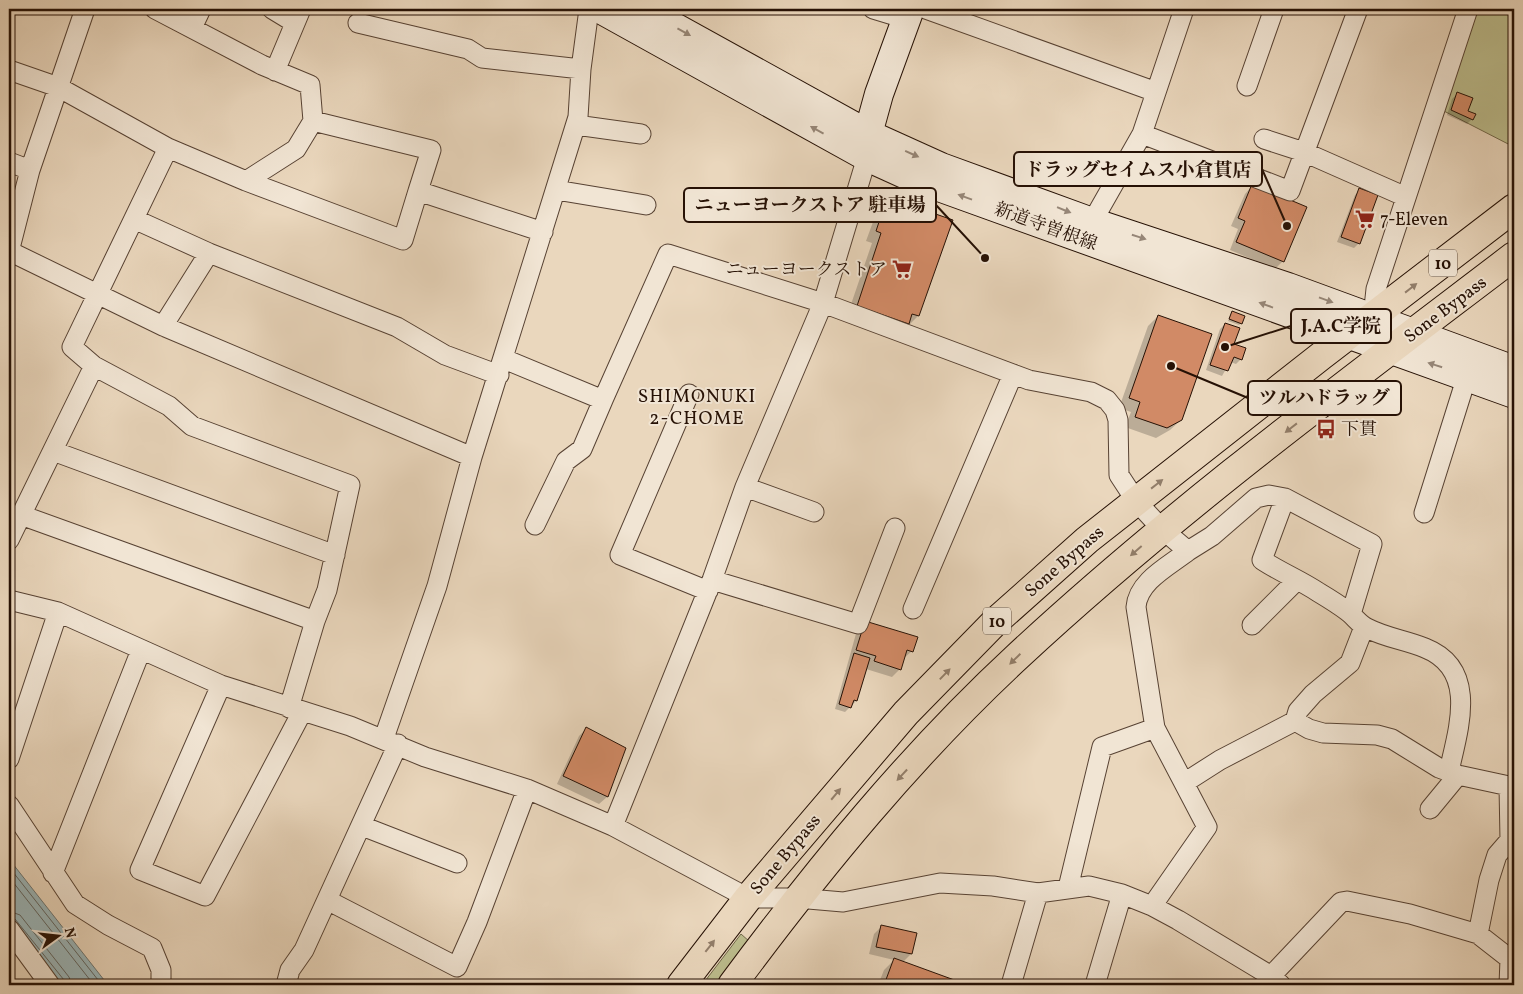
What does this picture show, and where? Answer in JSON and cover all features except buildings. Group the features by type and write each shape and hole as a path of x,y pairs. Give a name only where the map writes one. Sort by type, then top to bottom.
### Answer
{"highway":[{"name":"Sone Bypass","path":"681,985 748,898 906,713 996,622 1087,540 1514,208"},
{"name":"Sone Bypass","path":"732,985 797,898 876,803 938,736 1017,656 1162,529 1514,256"}],"main road":[{"name":"新道寺曽根線","path":"600,9 868,146 941,166 1092,222 1288,287 1514,370"},
{"name":"新道寺曽根線","path":"642,9 868,146 911,177 1514,394"},
{"path":"868,146 879,94 914,12"}],"street":[{"path":"85,9 30,170 9,252 163,326 472,457"},
{"path":"155,9 275,71 310,85 313,121 296,149 246,182"},
{"path":"192,28 201,9"},
{"path":"272,9 298,16 275,71"},
{"path":"286,985 290,970 304,950 362,826 391,741 437,586 472,457 576,125 589,9"},
{"path":"873,9 914,12 1156,92"},
{"path":"1092,222 1142,134 1184,9"},
{"path":"1247,86 1274,9"},
{"path":"1142,134 1290,191 1358,9"},
{"path":"1373,318 1376,289 1468,9"},
{"path":"358,23 468,49 482,58 581,69"},
{"path":"9,70 58,87 168,148 246,182 403,240 431,150 313,121"},
{"path":"576,125 641,134"},
{"path":"1264,139 1304,152 1406,197"},
{"path":"613,826 710,586 746,487 823,303 868,146"},
{"path":"168,148 72,347 94,366 169,406 192,426 350,485 327,590 315,621 295,710 205,896 140,870 220,685"},
{"path":"9,162 30,170"},
{"path":"556,190 646,204"},
{"path":"418,192 543,232"},
{"path":"134,219 209,253 397,327 444,355 501,367 603,400"},
{"path":"163,326 209,253"},
{"path":"536,525 566,461 582,449 668,254 823,303 1029,380 1092,392 1107,400 1115,410 1118,420 1119,475 1136,501 1162,529 1188,551"},
{"path":"9,540 94,366"},
{"path":"913,609 1013,374"},
{"path":"1424,513 1467,376"},
{"path":"689,394 620,555 710,586 858,624 895,528"},
{"path":"53,451 335,555"},
{"path":"746,487 814,512"},
{"path":"1152,906 1208,827 1184,783 1155,728 1136,607 1137,597 1146,584 1188,551 1212,536 1256,498 1269,495 1285,498 1372,544 1350,663 1313,694 1298,711 1295,721 1220,760 1184,783"},
{"path":"1285,498 1262,560 1316,590 1358,620 1396,640 1424,647 1445,659 1456,673 1462,693 1454,773 1430,809"},
{"path":"21,515 315,621"},
{"path":"1252,625 1297,580"},
{"path":"9,600 58,612 220,685 391,741 425,756 527,789 613,826 748,898 797,898 843,902 940,883 993,886 1038,892 1089,886 1122,894 1152,906 1276,980 1341,902 1347,901 1410,914 1478,934 1510,959 1509,985"},
{"path":"9,759 16,712 58,612"},
{"path":"53,873 141,650"},
{"path":"1295,721 1309,729 1323,733 1377,735 1392,739 1439,768 1512,785 1510,840 1498,855 1489,880 1478,934"},
{"path":"1068,888 1102,747 1155,728"},
{"path":"327,900 457,967 477,922 527,789"},
{"path":"9,805 75,904 108,925 152,948 162,970 161,985"},
{"path":"362,826 457,862"},
{"path":"1011,985 1038,892"},
{"path":"1095,985 1122,894"},
{"path":"9,929 50,985"}],"green space":[{"path":"1473,9 1514,9 1514,147 1440,109"},
{"path":"741,934 750,942 719,985 702,985"}],"water":[{"path":"9,859 108,985 62,985 9,920"}],"place":[{"name":"7-Eleven","path":"1365,219"},
{"name":"ドラッグセイムス小倉貫店","path":"1287,226"},
{"name":"ニューヨークストア 駐車場","path":"985,258"},
{"name":"ニューヨークストア","path":"902,269"},
{"name":"J.A.C学院","path":"1225,347"},
{"name":"ツルハドラッグ","path":"1171,366"},
{"name":"下貫","path":"1326,429"}],"district":[{"name":"SHIMONUKI 2-CHOME","path":"697,406"}]}
